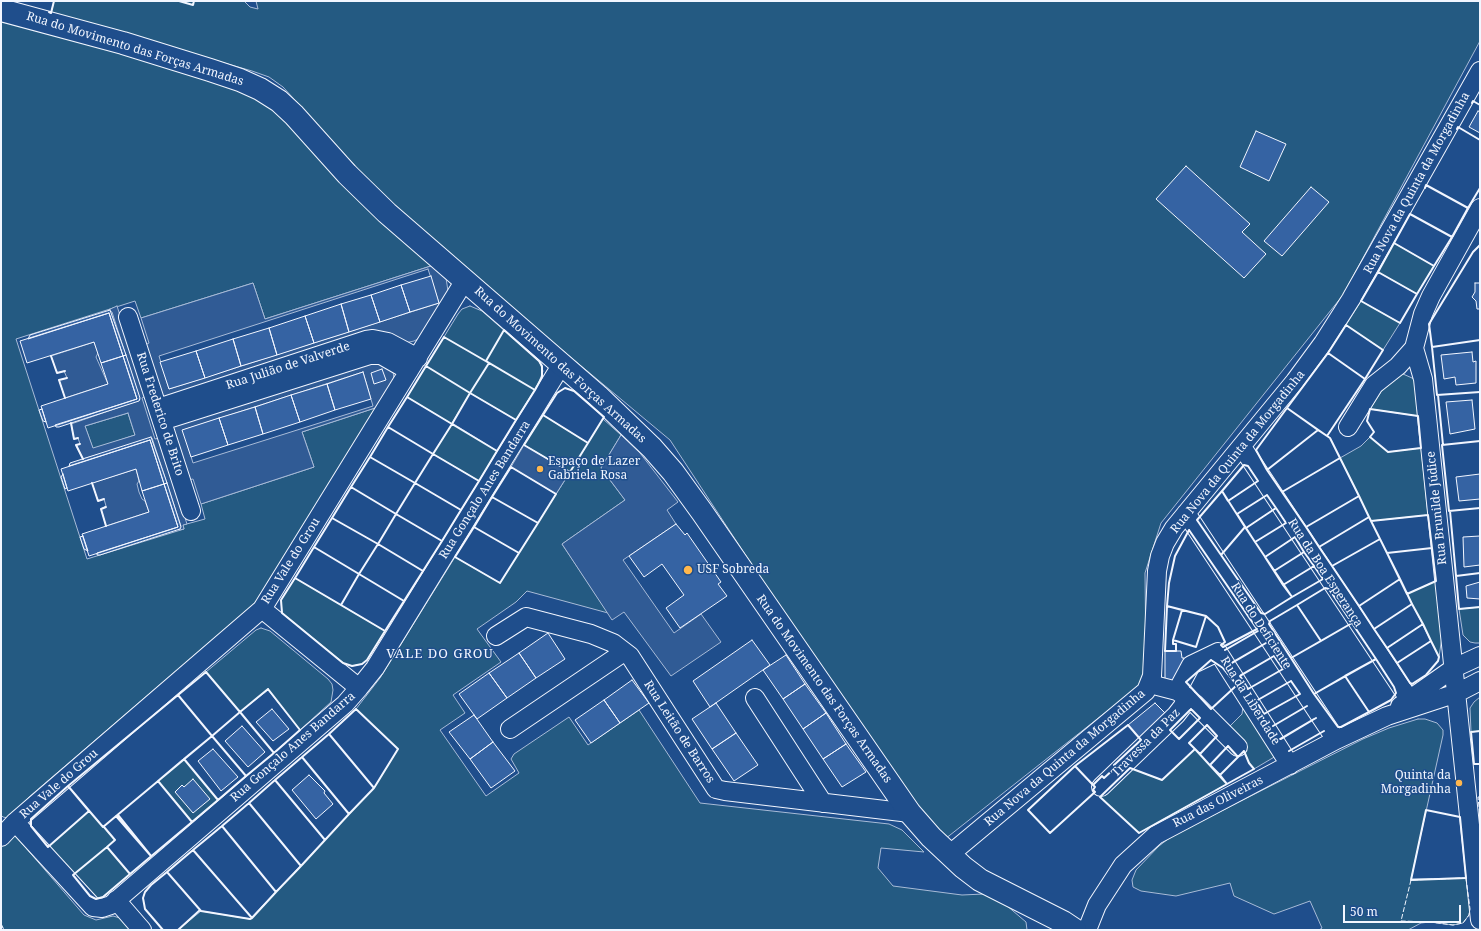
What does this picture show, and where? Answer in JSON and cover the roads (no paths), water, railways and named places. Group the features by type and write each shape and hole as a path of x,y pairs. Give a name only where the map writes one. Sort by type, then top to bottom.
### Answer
{"main road":[{"name":"Rua do Movimento das Forças Armadas","path":"1,10 138,47 210,70 260,89 279,101 367,194 562,364 634,430 673,472 821,682 910,813 949,855 980,880 1063,922 1075,930"}],"street":[{"name":"Rua Nova da Quinta da Morgadinha","path":"949,855 1141,697 1150,684 1152,676 1156,587 1160,556 1174,528 1295,381 1351,299 1480,71"},
{"path":"1348,427 1374,385 1398,366 1414,348 1423,314 1431,296 1480,208"},
{"name":"Rua Vale do Grou","path":"1,837 15,822 262,609 465,280"},
{"name":"Rua Frederico de Brito","path":"128,317 192,511"},
{"name":"Rua Julião de Valverde","path":"160,415 366,340 374,339 388,342 413,365"},
{"name":"Rua Brunilde Júdice","path":"1414,348 1423,378 1454,668"},
{"name":"Rua Gonçalo Anes Bandarra","path":"15,822 93,907 102,908 116,900 344,704 360,688 379,661 562,364"},
{"name":"Rua da Boa Esperança","path":"1242,447 1409,700"},
{"name":"Rua do Deficiente","path":"1186,513 1336,740"},
{"path":"262,609 360,688"},
{"name":"Rua Leitão de Barros","path":"496,636 526,617 591,634 613,643 630,656 716,789 910,813"},
{"path":"510,729 624,652"},
{"name":"Rua da Liberdade","path":"1181,694 1191,665 1218,652 1290,765"},
{"name":"Rua das Oliveiras","path":"1387,716 1454,668 1480,656"},
{"path":"1454,668 1480,920"},
{"name":"Rua das Oliveiras","path":"1087,930 1097,905 1123,864 1156,835 1336,740 1387,716 1457,693 1480,680"},
{"path":"1150,684 1181,694 1238,747"},
{"name":"Travessa da Paz","path":"1101,787 1176,715 1183,706 1181,694"},
{"path":"755,698 823,803"},
{"path":"116,900 142,930"}],"place":[{"name":"Espaço de Lazer Gabriela Rosa","path":"540,469"},
{"name":"USF Sobreda","path":"688,570"},
{"name":"Quinta da Morgadinha","path":"1459,783"}],"district":[{"name":"VALE DO GROU","path":"440,654"}]}
